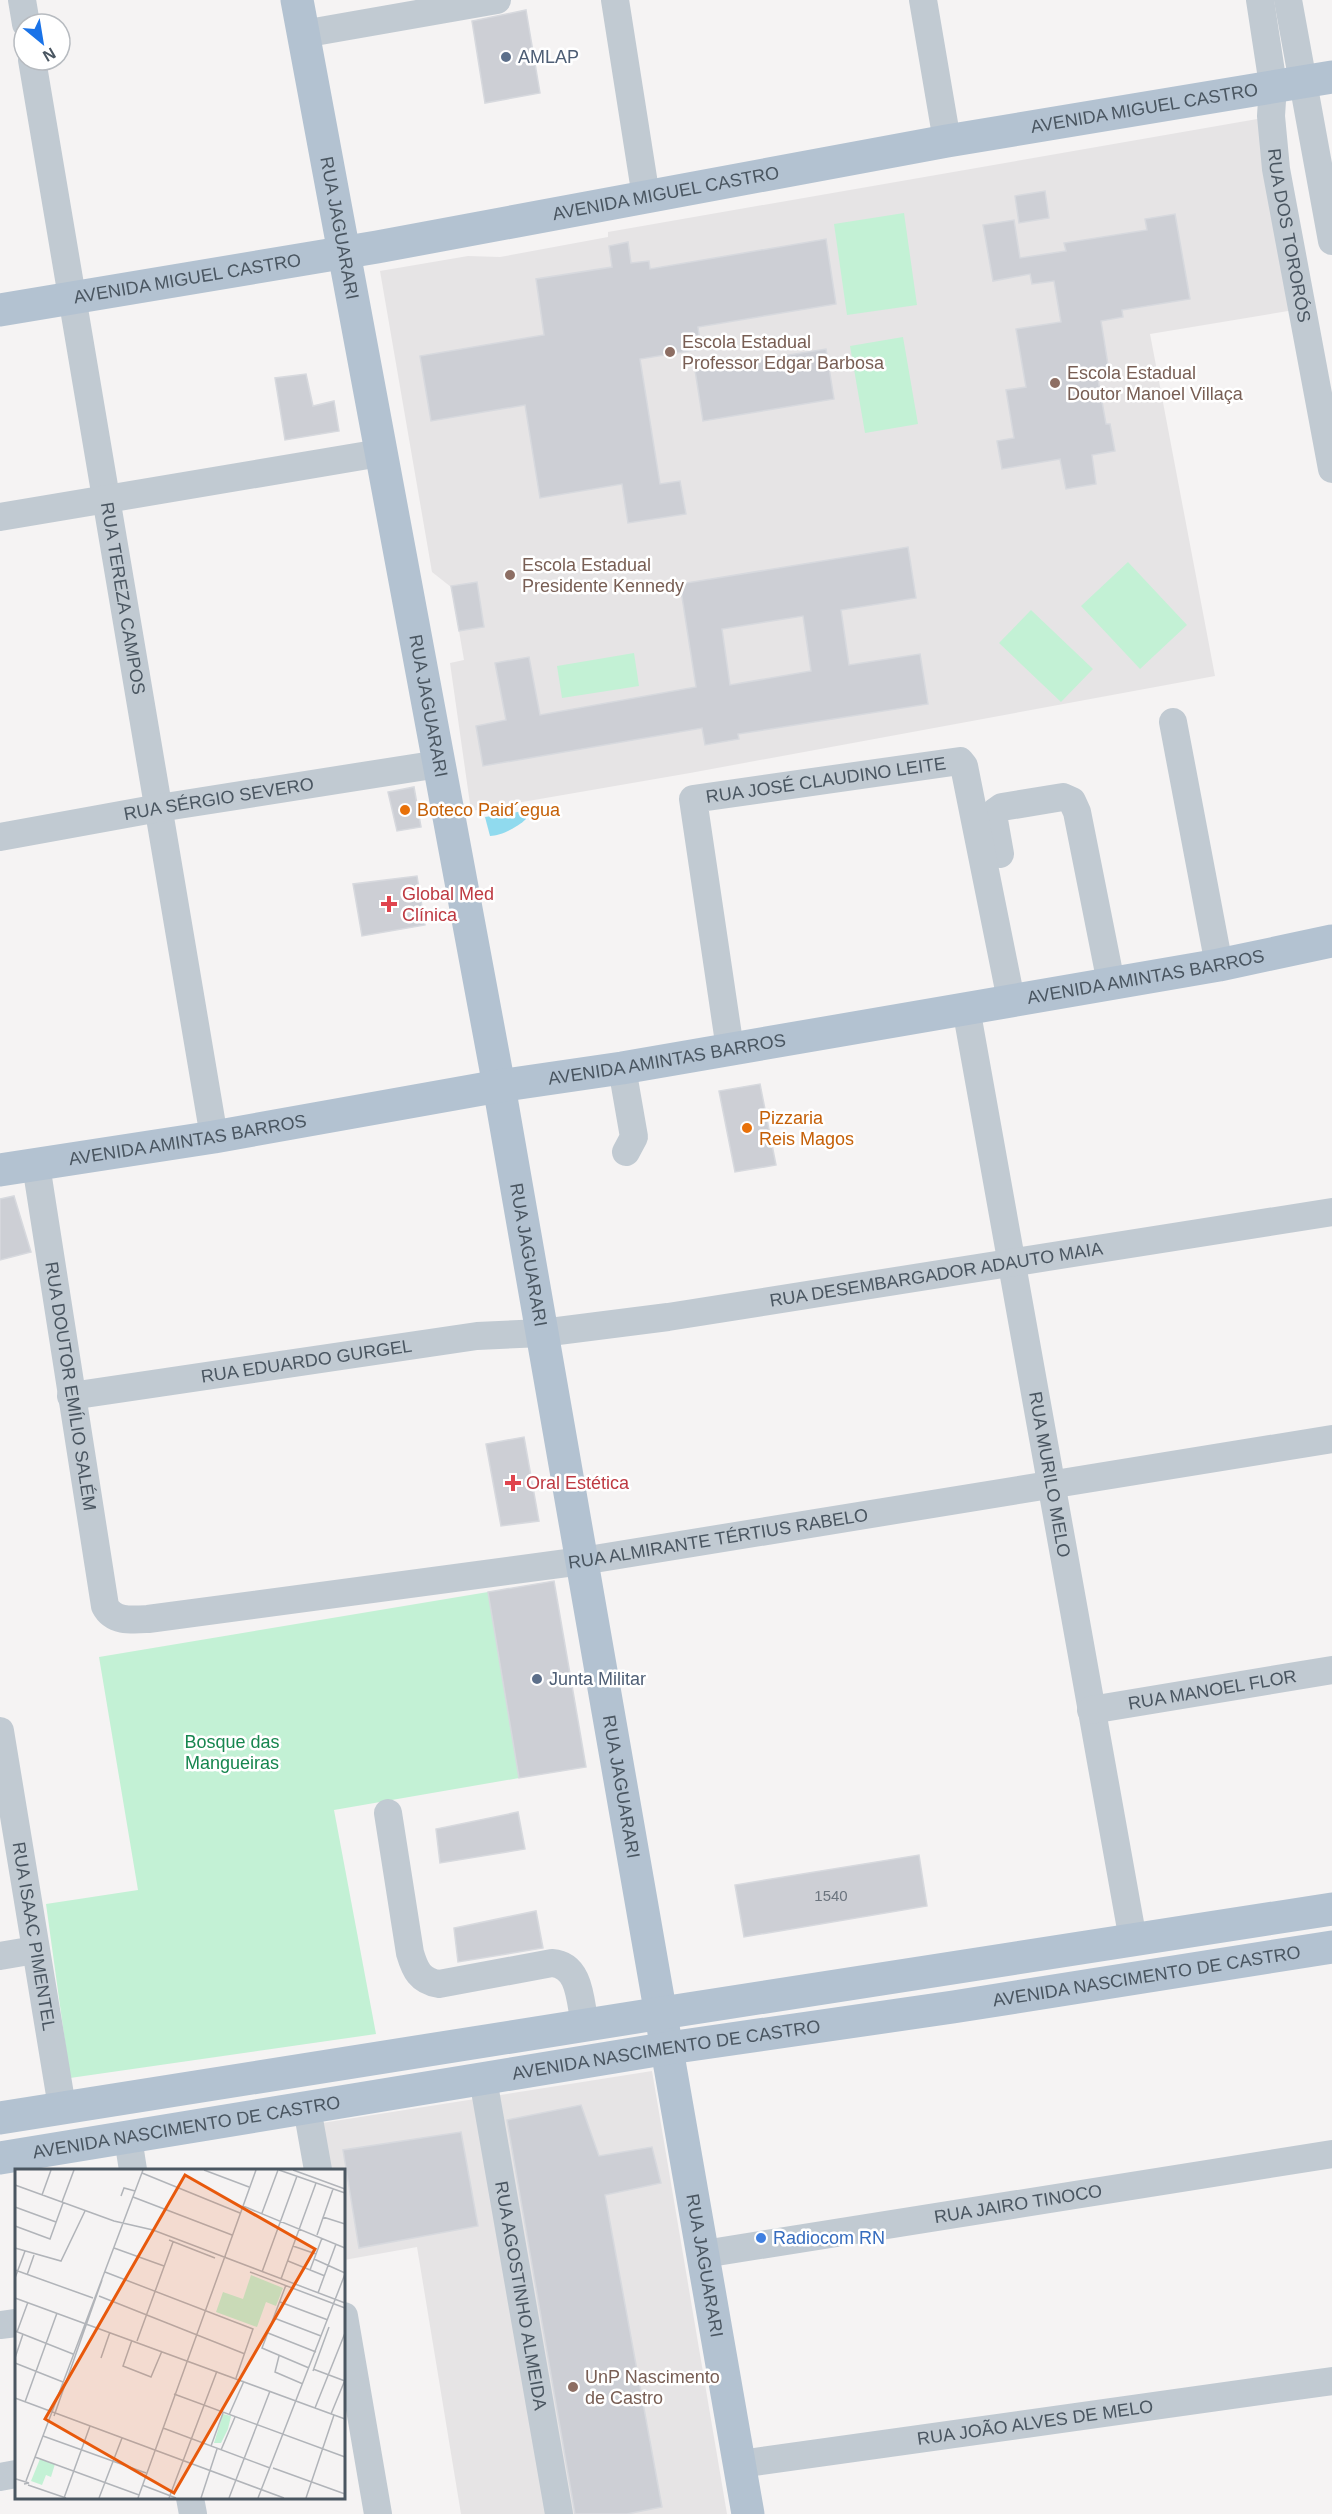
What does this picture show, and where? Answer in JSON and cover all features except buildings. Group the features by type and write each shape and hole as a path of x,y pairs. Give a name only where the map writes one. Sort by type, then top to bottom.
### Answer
{"main road":[{"name":"RUA JAGUARARI","path":"297,0 499,1086 669,2048 748,2514"},
{"name":"AVENIDA MIGUEL CASTRO","path":"0,310 343,252 947,141 1303,81"},
{"name":"AVENIDA AMINTAS BARROS","path":"0,1170 214,1137 499,1086 622,1068 1219,965 1332,941"},
{"name":"AVENIDA NASCIMENTO DE CASTRO","path":"0,2118 1319,1912"},
{"path":"1319,1912 1332,1937"},
{"name":"AVENIDA NASCIMENTO DE CASTRO","path":"0,2158 669,2048 953,2007 1332,1947"},
{"path":"953,2007 1008,1959"},
{"path":"356,2061 398,2092"}],"street":[{"path":"303,34 497,0"},
{"path":"615,0 646,197"},
{"path":"922,0 947,141"},
{"name":"RUA DOS TORORÓS","path":"1260,0 1303,81"},
{"name":"RUA DOS TORORÓS","path":"1288,0 1332,241"},
{"name":"RUA TEREZA CAMPOS","path":"34,72 214,1137"},
{"name":"RUA DOS TORORÓS","path":"1303,81 1271,125 1275,169 1332,469"},
{"path":"0,517 381,453"},
{"path":"1173,722 1219,965"},
{"name":"RUA JOSÉ CLAUDINO LEITE","path":"730,1049 693,799 960,761 964,766 991,896"},
{"name":"RUA SÉRGIO SEVERO","path":"0,837 159,808 439,764"},
{"path":"1011,1000 991,896 1005,892 1006,886 994,820 995,812 1002,807 1063,797 1072,801 1077,812 1111,983"},
{"name":"RUA MURILO MELO","path":"966,1008 1133,1940"},
{"path":"622,1068 634,1137 626,1152"},
{"name":"RUA DOUTOR EMÍLIO SALÉM","path":"36,1164 105,1606"},
{"name":"RUA DESEMBARGADOR ADAUTO MAIA","path":"542,1333 668,1317 1332,1212"},
{"name":"RUA EDUARDO GURGEL","path":"71,1396 477,1336 542,1333"},
{"name":"RUA ALMIRANTE TÉRTIUS RABELO","path":"105,1606 109,1612 121,1618 147,1619 582,1561 1332,1439"},
{"name":"RUA MANOEL FLOR","path":"1091,1710 1332,1670"},
{"name":"RUA ISAAC PIMENTEL","path":"0,1731 6,1805 35,1950 62,2107"},
{"path":"388,1813 410,1953 420,1976 428,1982 439,1984 552,1963 560,1964 574,1974 585,2025"},
{"path":"0,1956 35,1950"},
{"name":"RUA AGOSTINHO ALMEIDA","path":"483,2079 559,2514"},
{"path":"307,2108 318,2169"},
{"path":"128,2138 133,2169"},
{"name":"RUA JAIRO TINOCO","path":"704,2254 1332,2154"},
{"path":"345,2322 378,2514"},
{"path":"0,2325 15,2323"},
{"name":"RUA JOÃO ALVES DE MELO","path":"740,2464 1332,2381"},
{"path":"0,2477 15,2474"},
{"path":"190,2499 193,2514"}],"shaded area":[{"path":"1263,118 1294,310 1150,334 1215,676 471,811 450,663 464,660 451,587 432,572 380,271 468,256 500,257 608,237 608,232"},
{"name":"UnP Nascimento de Castro","path":"652,2071 727,2514 461,2514 417,2247 345,2260 345,2169 330,2169 322,2123"}],"green space":[{"path":"904,213 917,305 847,315 834,224"},
{"path":"903,337 918,424 865,433 850,346"},
{"path":"1128,562 1187,625 1140,669 1081,606"},
{"path":"1031,610 1093,669 1061,702 999,643"},
{"path":"634,653 639,686 562,698 557,666"},
{"name":"Bosque das Mangueiras","path":"488,1592 519,1778 334,1810 376,2034 70,2078 46,1904 138,1890 99,1657"}],"water":[{"path":"524,811 526,819 519,825 504,833 490,836 485,817"}],"place":[{"name":"AMLAP","path":"506,57"},
{"name":"Escola Estadual Professor Edgar Barbosa","path":"670,352"},
{"name":"Escola Estadual Doutor Manoel Villaça","path":"1055,383"},
{"name":"Escola Estadual Presidente Kennedy","path":"510,575"},
{"name":"Boteco Paid´egua","path":"405,810"},
{"name":"Global Med Clínica","path":"389,904"},
{"name":"Pizzaria Reis Magos","path":"747,1128"},
{"name":"Oral Estética","path":"513,1483"},
{"name":"Junta Militar","path":"537,1679"},
{"name":"Radiocom RN","path":"761,2238"},
{"name":"UnP Nascimento de Castro","path":"573,2387"}]}
